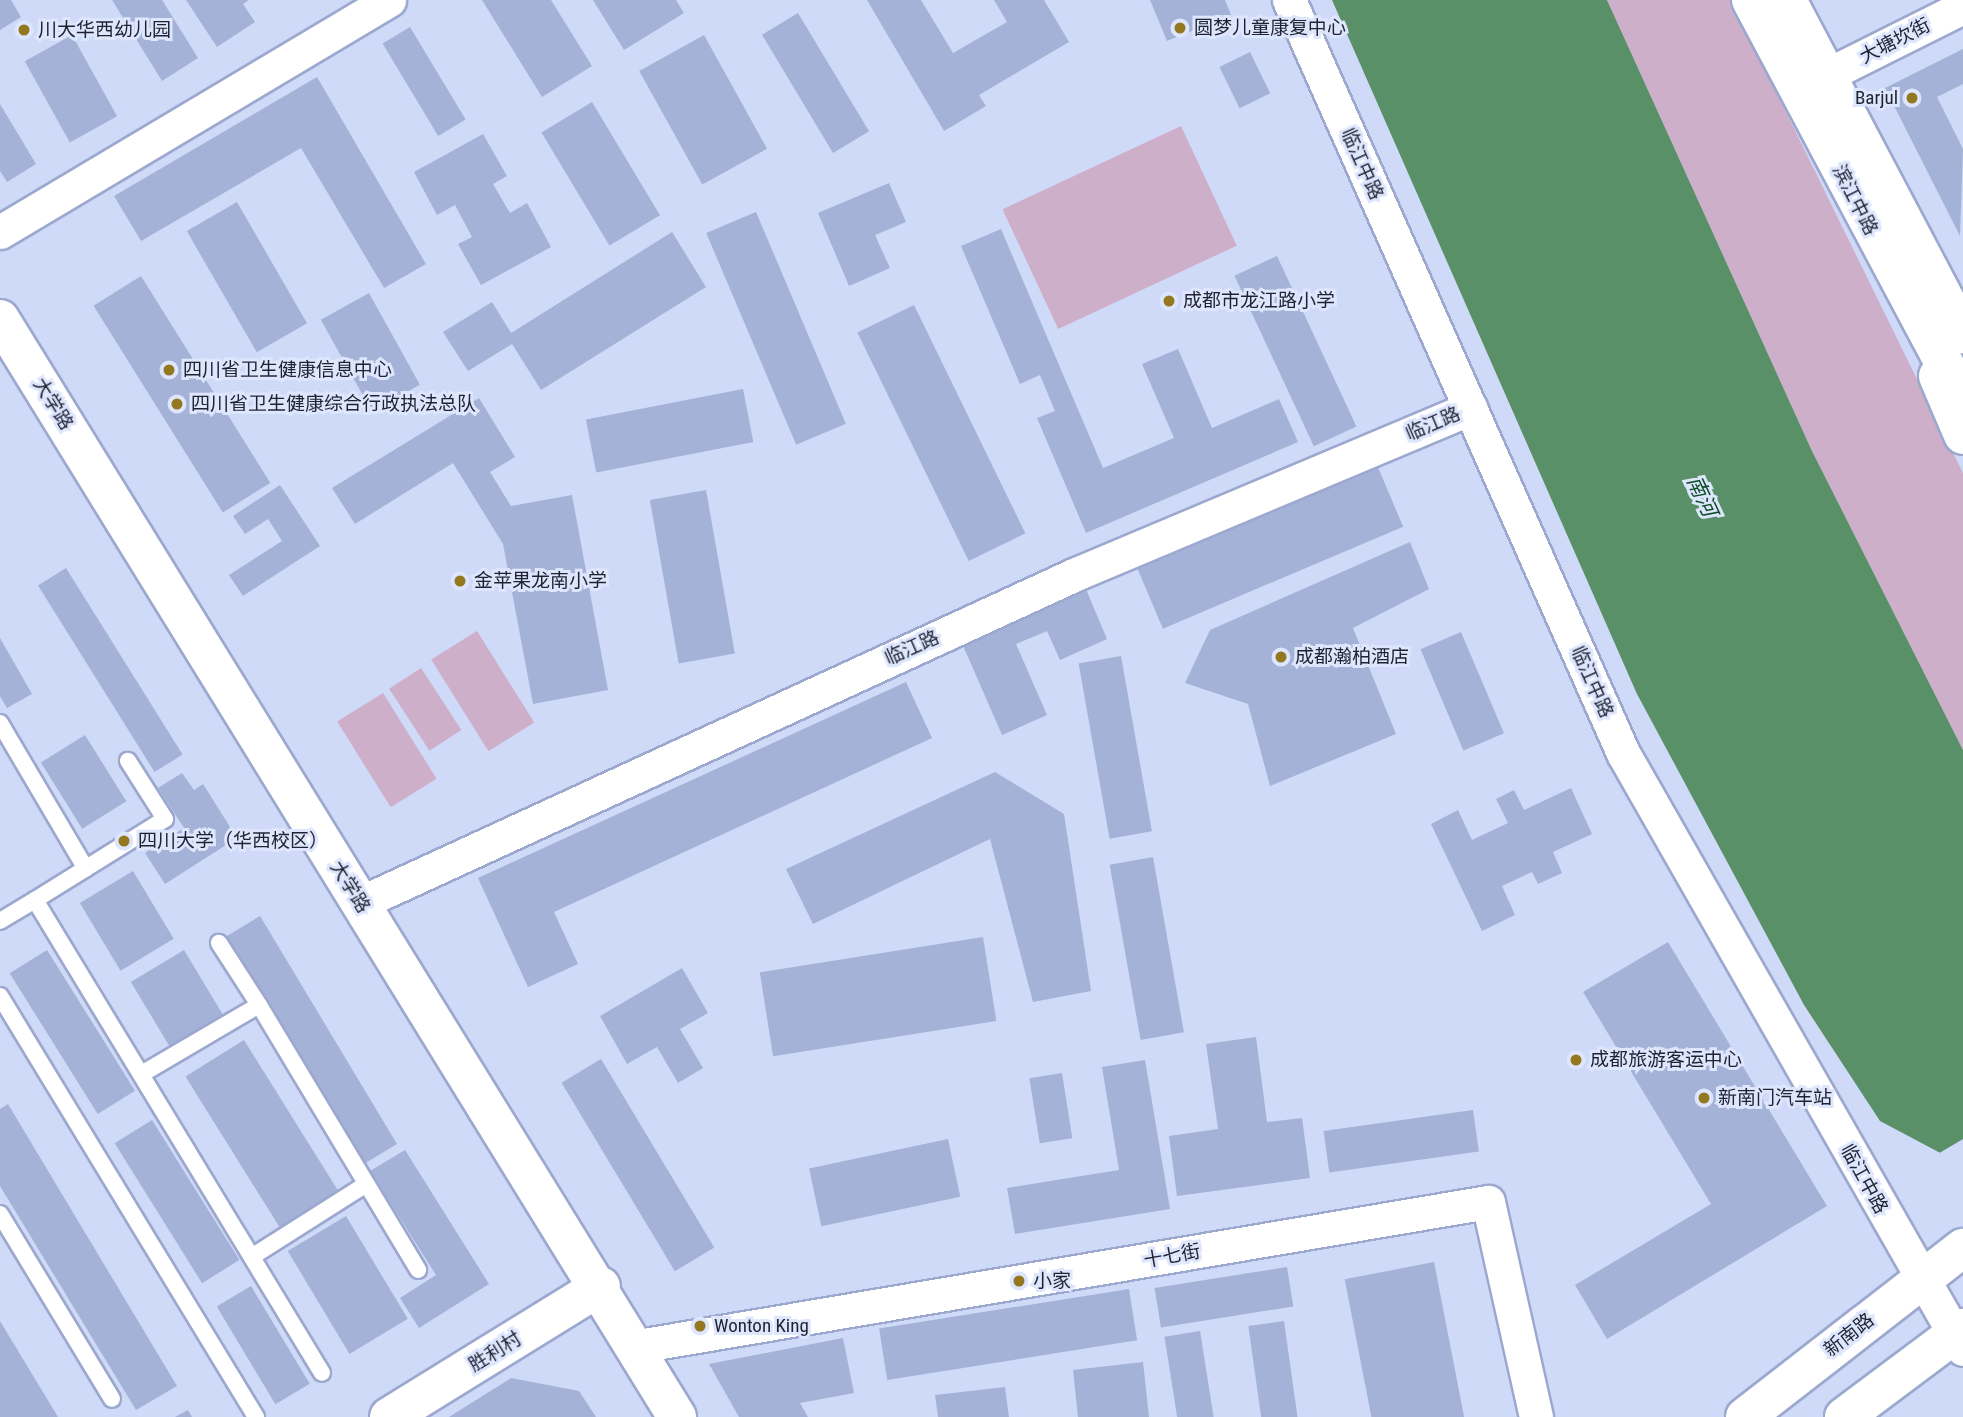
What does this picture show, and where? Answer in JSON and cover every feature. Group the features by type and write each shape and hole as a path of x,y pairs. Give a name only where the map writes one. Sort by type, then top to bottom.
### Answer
{"street":[{"path":"0,232 389,0"},
{"name":"临江中路","path":"1289,0 1623,753 1920,1278 1960,1337"},
{"name":"滨江中路","path":"1751,0 1916,282 1963,334"},
{"name":"滨江中路","path":"1787,0 1827,75 1963,399"},
{"name":"大塘坎街","path":"1827,75 1963,7"},
{"path":"1916,282 1963,319"},
{"path":"1916,282 1963,435"},
{"name":"大学路","path":"0,318 359,902 638,1346 677,1417"},
{"name":"临江路","path":"359,902 1076,574 1471,408"},
{"name":"十七街","path":"638,1346 1488,1202 1536,1417"},
{"name":"新南路","path":"1745,1417 1958,1251"},
{"name":"胜利村","path":"389,1417 601,1286"},
{"path":"1844,1417 1960,1337"}],"lane":[{"path":"0,723 86,869"},
{"path":"0,921 165,819 128,761"},
{"path":"36,900 145,1072 322,1373"},
{"path":"219,943 418,1270"},
{"path":"0,996 256,1417"},
{"path":"145,1072 258,1005"},
{"path":"253,1256 365,1185"},
{"path":"0,1214 112,1399"}],"shaded area":[{"path":"1607,0 1731,0 1963,473 1963,750 1812,451"},
{"path":"1181,126 1237,246 1058,329 1002,209"},
{"path":"477,631 534,723 488,751 431,660"},
{"path":"421,668 461,730 429,751 389,689"},
{"path":"383,693 437,779 391,807 337,722"}],"water":[{"name":"南河","path":"1332,0 1607,0 1812,451 1963,750 1963,1165 1880,1121 1804,1005 1637,694"}],"pier":[{"path":"1963,1139 1963,1168 1936,1155"}],"building":[{"path":"0,0 11,0 21,17 0,30"},
{"path":"112,0 162,0 198,58 162,81"},
{"path":"186,0 249,0 243,4 255,22 217,47"},
{"path":"482,0 551,0 592,66 542,97"},
{"path":"593,0 676,0 684,13 624,50"},
{"path":"867,0 921,0 953,53 1007,22 994,0 1044,0 1069,42 979,95 986,106 944,131"},
{"name":"圆梦儿童康复中心","path":"1150,0 1225,0 1231,15 1167,41"},
{"path":"798,13 869,131 833,153 762,35"},
{"path":"410,27 466,120 438,136 383,43"},
{"path":"72,35 117,116 70,143 25,61"},
{"path":"704,35 767,149 702,185 639,71"},
{"path":"1963,49 1963,84 1937,97 1963,149 1960,236 1885,88"},
{"path":"1250,52 1270,93 1240,108 1219,67"},
{"path":"317,77 426,264 384,288 301,148 141,241 114,196"},
{"path":"592,102 660,215 609,246 541,132"},
{"path":"0,104 36,164 7,182 0,171"},
{"path":"483,134 507,176 493,184 510,213 527,203 551,247 481,285 458,244 472,237 455,205 437,215 414,172"},
{"path":"889,183 906,222 875,235 890,268 849,286 818,213"},
{"path":"237,202 307,323 257,352 187,231"},
{"path":"756,212 846,424 796,445 706,233"},
{"path":"1001,229 1103,468 1174,438 1142,364 1178,349 1212,428 1279,399 1298,442 1086,533 1037,418 1055,411 1040,375 1020,384 961,246"},
{"path":"672,232 706,287 541,390 512,344 468,371 443,332 492,302 511,333"},
{"path":"1277,256 1356,426 1314,446 1234,276"},
{"name":"四川省卫生健康信息中心","path":"141,276 270,483 223,513 94,306"},
{"path":"369,293 420,385 372,411 321,320"},
{"path":"914,305 1025,533 969,561 857,333"},
{"path":"743,389 753,442 596,473 586,420"},
{"path":"479,398 515,457 490,472 511,506 572,495 608,690 533,704 503,544 453,463 355,524 332,488"},
{"path":"1377,465 1403,527 1163,629 1137,567"},
{"path":"280,485 320,546 243,596 229,575 282,541 268,519 245,534 233,516"},
{"path":"706,490 735,653 679,663 650,500"},
{"name":"成都瀚柏酒店","path":"1410,542 1429,589 1353,628 1396,734 1270,786 1248,704 1185,683 1210,630"},
{"path":"66,568 183,755 155,772 38,585"},
{"path":"1085,587 1107,639 1060,660 1047,631 1016,644 1047,715 1002,735 961,641"},
{"path":"1461,632 1504,733 1463,750 1420,649"},
{"path":"0,638 32,694 7,708 0,696"},
{"path":"1121,656 1152,831 1110,839 1079,663"},
{"path":"906,682 932,738 554,912 578,964 528,987 478,878"},
{"path":"85,735 126,801 82,829 41,763"},
{"path":"995,772 1064,814 1091,991 1033,1002 990,839 813,924 786,869"},
{"path":"182,773 194,790 203,784 237,838 165,884 145,853 184,828 158,788"},
{"path":"1571,788 1592,834 1553,852 1562,873 1538,884 1532,872 1502,886 1515,915 1482,931 1431,824 1458,810 1472,840 1508,823 1496,799 1514,790 1524,810"},
{"path":"1153,857 1184,1032 1141,1040 1110,865"},
{"path":"133,871 174,939 121,971 80,903"},
{"path":"260,916 397,1144 361,1166 224,938"},
{"path":"983,937 996,1021 773,1056 760,972"},
{"name":"新南门汽车站","path":"1668,942 1827,1206 1607,1339 1575,1285 1711,1204 1583,992"},
{"path":"47,950 135,1091 98,1114 10,973"},
{"path":"184,950 224,1017 171,1049 131,982"},
{"path":"682,968 708,1013 680,1029 703,1068 678,1083 657,1047 627,1064 600,1016"},
{"path":"1256,1037 1267,1122 1302,1118 1310,1178 1177,1196 1169,1136 1218,1129 1206,1044"},
{"path":"244,1040 338,1191 280,1228 185,1077"},
{"path":"601,1059 714,1248 675,1271 562,1083"},
{"path":"1145,1060 1170,1209 1015,1234 1007,1188 1119,1170 1102,1067"},
{"path":"1062,1073 1072,1138 1040,1143 1029,1078"},
{"path":"8,1104 177,1386 136,1410 0,1186 0,1109"},
{"path":"1473,1110 1479,1152 1329,1173 1323,1131"},
{"path":"152,1120 239,1260 202,1283 115,1143"},
{"path":"948,1139 960,1197 821,1226 809,1169"},
{"path":"405,1150 489,1284 419,1328 400,1298 436,1275 370,1171"},
{"path":"346,1216 408,1319 350,1354 288,1251"},
{"path":"1434,1262 1464,1417 1371,1417 1345,1279"},
{"path":"1287,1267 1293,1307 1161,1327 1155,1288"},
{"path":"251,1286 310,1384 275,1404 217,1307"},
{"path":"1129,1289 1137,1340 887,1380 879,1329"},
{"path":"0,1321 58,1417 0,1417"},
{"path":"1284,1321 1297,1417 1261,1417 1248,1326"},
{"path":"1200,1331 1214,1417 1177,1417 1164,1337"},
{"path":"843,1338 854,1393 800,1403 808,1417 739,1417 709,1364"},
{"path":"1143,1362 1149,1417 1078,1417 1073,1370"},
{"path":"511,1378 579,1391 596,1417 449,1417"},
{"path":"1005,1387 1009,1417 938,1417 935,1395"},
{"path":"188,1410 192,1417 175,1417"}],"place":[{"name":"圆梦儿童康复中心","path":"1180,28"},
{"name":"川大华西幼儿园","path":"24,30"},
{"name":"Barjul","path":"1912,98"},
{"name":"成都市龙江路小学","path":"1169,301"},
{"name":"四川省卫生健康信息中心","path":"169,370"},
{"name":"四川省卫生健康综合行政执法总队","path":"177,404"},
{"name":"金苹果龙南小学","path":"460,581"},
{"name":"成都瀚柏酒店","path":"1281,657"},
{"name":"四川大学（华西校区）","path":"124,841"},
{"name":"成都旅游客运中心","path":"1576,1060"},
{"name":"新南门汽车站","path":"1704,1098"},
{"name":"小家","path":"1019,1281"},
{"name":"Wonton King","path":"700,1326"}]}
